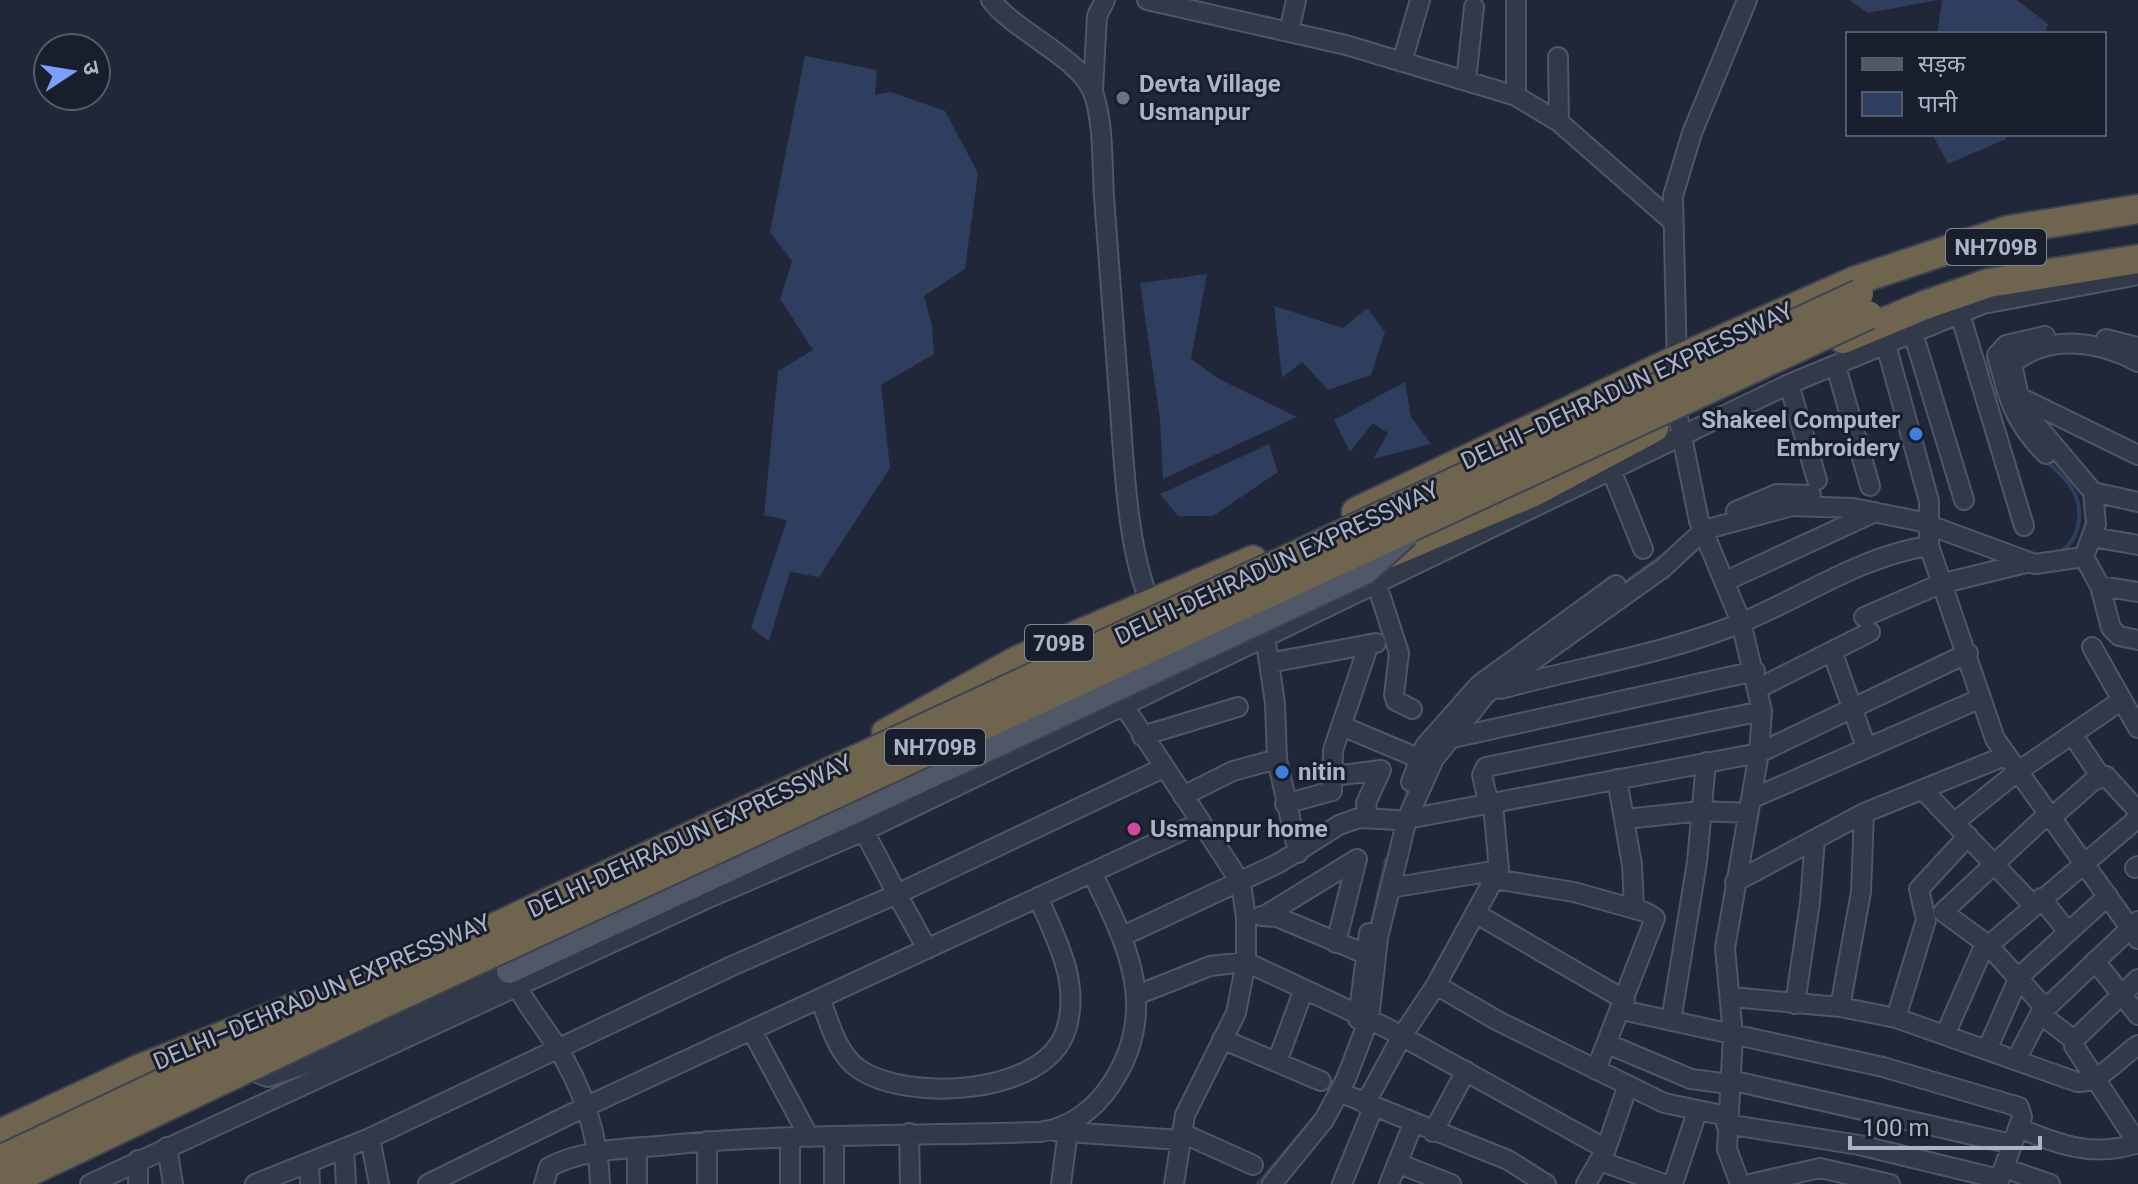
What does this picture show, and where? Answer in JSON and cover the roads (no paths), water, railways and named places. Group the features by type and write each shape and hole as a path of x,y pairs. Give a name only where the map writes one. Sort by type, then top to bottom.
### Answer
{"highway":[{"name":"DELHI–DEHRADUN EXPRESSWAY","path":"0,1134 139,1069 372,976 829,764 1018,660 1151,605 1676,360 1854,281 2008,230 2138,209"},
{"name":"DELHI-DEHRADUN EXPRESSWAY","path":"0,1160 1164,615 1859,294 1935,265 1999,247 2138,222"},
{"name":"DELHI-DEHRADUN EXPRESSWAY","path":"4,1184 1420,521 1905,300 2017,266 2138,245"},
{"name":"DELHI–DEHRADUN EXPRESSWAY","path":"34,1184 261,1075 510,973 997,732 1115,692 1176,649 1680,427 1826,347 1989,283 2138,259"}],"main road":[{"path":"510,973 1365,572 1420,521"}],"street":[{"path":"991,0 1002,14 1083,76 1093,90"},
{"path":"1105,0 1097,16 1093,90 1099,134 1123,461 1131,525 1151,605 1176,649"},
{"path":"1147,0 1210,7 1516,96 1559,122 1671,220"},
{"path":"1289,32 1296,0"},
{"path":"1402,62 1420,0"},
{"path":"1516,0 1516,96"},
{"path":"1740,1184 1727,1149 1733,1035 1732,997 1725,948 1759,753 1762,711 1757,679 1741,622 1702,526 1680,427 1671,220 1673,196 1692,133 1747,0"},
{"path":"1466,81 1474,7"},
{"path":"1558,57 1559,122"},
{"path":"95,1183 510,973 864,831 1049,743 1115,692 1265,636 1612,472 1680,427 1960,314 2015,296 2138,275"},
{"path":"1960,314 2024,526"},
{"path":"1913,333 1964,500"},
{"path":"1725,524 1726,514 1777,494 1843,496 1929,518 2034,553 2072,551 2083,537 2088,511 2075,485 2023,431 2008,400 1997,355 2006,345 2053,334 2138,347"},
{"path":"2084,557 2092,537 2097,508 2093,492 2039,429 2019,397 2012,364 2035,348 2068,343 2100,346 2138,362"},
{"path":"1886,345 1929,501 1929,546 1940,584 1968,653 1979,699 2005,756 2135,929 2095,961 2043,1011 2016,1060"},
{"path":"1836,366 1870,486"},
{"path":"1789,384 1817,480"},
{"path":"2019,397 2138,455"},
{"path":"1612,472 1655,560"},
{"path":"2093,492 2138,502"},
{"path":"1271,1183 1324,1120 1339,1092 1364,1016 1370,956 1408,790 1425,746 1453,710 1702,526 1725,524 1810,504 1929,518 2030,562 2044,564 2084,557"},
{"path":"1726,581 1875,512"},
{"path":"2092,537 2138,545"},
{"path":"1370,956 1390,888 1401,820 1448,739 1483,689 1741,622 1867,563 1929,546"},
{"path":"2084,557 2100,586 2114,633 2138,640"},
{"path":"1448,739 1757,679 1832,651 1867,625 1940,584 2030,562"},
{"path":"1376,582 1400,666 1394,695 1396,701 1412,709"},
{"path":"2100,586 2138,592"},
{"path":"1265,636 1277,723 1277,759 1298,853"},
{"path":"1269,663 1394,640"},
{"path":"1285,804 1332,791 1333,750 1369,644"},
{"path":"2092,647 2138,728"},
{"path":"1832,651 1866,747"},
{"path":"1123,936 1241,883 1298,853 1326,831 1359,818 1401,820 1759,753 1968,653"},
{"path":"975,684 997,732"},
{"path":"1115,692 1241,883 1255,917 1242,995 1191,1101 1181,1137 1174,1184"},
{"path":"1625,819 1750,806 1866,747 1979,699"},
{"path":"1896,1018 1926,920 1919,889 1962,829 2017,772 2122,700"},
{"path":"1142,736 1238,707"},
{"path":"1342,1184 1369,1106 1402,1036 1436,985 1496,874 1491,804 1482,775 1486,767 1762,711"},
{"path":"1342,726 1413,756"},
{"path":"2072,734 2101,777"},
{"path":"1735,882 1864,813 2005,756"},
{"path":"1183,796 1233,771 1277,759"},
{"path":"1671,1021 1702,811 1706,762"},
{"path":"255,1184 370,1138 734,965 897,894 1163,768"},
{"path":"1334,776 1381,770 1366,803 1368,818"},
{"path":"2074,1040 2043,1011 2019,977 1988,945 1943,912 1992,862 2101,777 2110,778 2138,811"},
{"path":"1617,779 1625,819 1634,908"},
{"path":"1923,790 1992,862 2068,932"},
{"path":"1317,797 1326,831"},
{"path":"1840,1007 1861,892 1864,813"},
{"path":"1945,1035 1988,945 2138,818"},
{"path":"428,1184 449,1179 585,1107 821,1001 1201,822"},
{"path":"864,831 927,949"},
{"path":"1795,1004 1810,902 1815,839"},
{"path":"1255,917 1357,859 1336,943"},
{"path":"1060,1131 1101,1099 1130,1052 1136,1028 1137,995 1123,936 1092,873"},
{"path":"1390,888 1496,874 1653,915 1655,921 1596,1070"},
{"path":"1987,1050 2019,977 2108,896"},
{"path":"821,1001 840,1049 857,1068 878,1079 949,1089 994,1083 1025,1071 1058,1045 1069,1014 1071,990 1066,964 1038,897"},
{"path":"1475,913 1624,1005 1671,1021 1883,1067 2019,1107 2023,1112 2000,1177"},
{"path":"1255,917 1277,917 1370,956"},
{"path":"2095,961 2138,1015"},
{"path":"1137,995 1210,966 1246,962 1402,1036 1466,1071 1603,1155 1664,1184"},
{"path":"510,973 558,1048 585,1107 600,1150 600,1184"},
{"path":"1608,1044 1691,1079 1730,1082 2091,1151 2118,1150 2138,1144 2074,1046 2074,1040 2138,979"},
{"path":"1436,985 1485,1014 1664,1103 1727,1120 1859,1145 2000,1177 2050,1184"},
{"path":"1277,1062 1304,989"},
{"path":"1732,997 1840,1007 1896,1018 2077,1082 2087,1083 2097,1077 2138,1045"},
{"path":"1271,1183 1334,1078 1364,1016"},
{"path":"251,1024 242,1042 243,1055 250,1067 261,1075"},
{"path":"752,1031 809,1137"},
{"path":"1222,1039 1321,1081"},
{"path":"1433,1132 1466,1071"},
{"path":"1586,1184 1603,1155 1628,1085"},
{"path":"1339,1092 1508,1160 1546,1184"},
{"path":"1673,1184 1697,1112"},
{"path":"2119,1116 2138,1113"},
{"path":"1389,1184 1413,1124"},
{"path":"1060,1131 1061,1184"},
{"path":"544,1184 549,1167 600,1150 707,1141 909,1133 1060,1131 1181,1137 1253,1165"},
{"path":"909,1133 910,1184"},
{"path":"834,1137 834,1184"},
{"path":"370,1138 379,1184"},
{"path":"790,1138 790,1184"},
{"path":"707,1141 707,1184"},
{"path":"167,1147 173,1184"},
{"path":"637,1148 637,1184"},
{"path":"344,1149 346,1184"},
{"path":"138,1160 138,1184"},
{"path":"309,1163 310,1184"},
{"path":"1397,1163 1451,1184"},
{"path":"1750,1184 1820,1168 1890,1184"}],"water":[{"path":"1849,0 1938,0 1868,13"},
{"path":"1942,0 2017,0 2048,24 2046,32 1937,32"},
{"path":"805,56 877,70 875,95 891,92 945,111 978,173 965,269 924,296 932,326 934,354 881,385 890,468 819,577 790,572 769,641 751,628 787,520 764,515 778,371 813,350 780,299 792,261 770,232"},
{"path":"1933,136 2007,136 2006,139 1948,164"},
{"path":"1207,274 1191,359 1219,379 1297,417 1163,479 1160,419 1140,283"},
{"path":"1274,306 1343,328 1367,308 1385,332 1371,375 1328,390 1302,362 1282,378"},
{"path":"1405,382 1411,417 1431,444 1373,459 1388,433 1373,423 1350,452 1334,420"},
{"path":"1269,444 1278,472 1213,516 1178,516 1160,494"}],"waterway":[{"path":"1993,348 1988,352 1988,382 2001,400"},
{"path":"2044,459 2068,483 2078,504 2076,532 2072,541 2058,553"},
{"path":"1946,522 1979,534"},
{"path":"1621,585 1669,551"},
{"path":"1403,807 1408,790"},
{"path":"1372,922 1386,859"},
{"path":"1330,1090 1339,1071"},
{"path":"1258,1184 1321,1109"}],"place":[{"name":"Devta Village Usmanpur","path":"1123,98"},
{"name":"Shakeel Computer Embroidery","path":"1916,434"},
{"name":"nitin","path":"1282,772"},
{"name":"Usmanpur home","path":"1134,829"}]}
